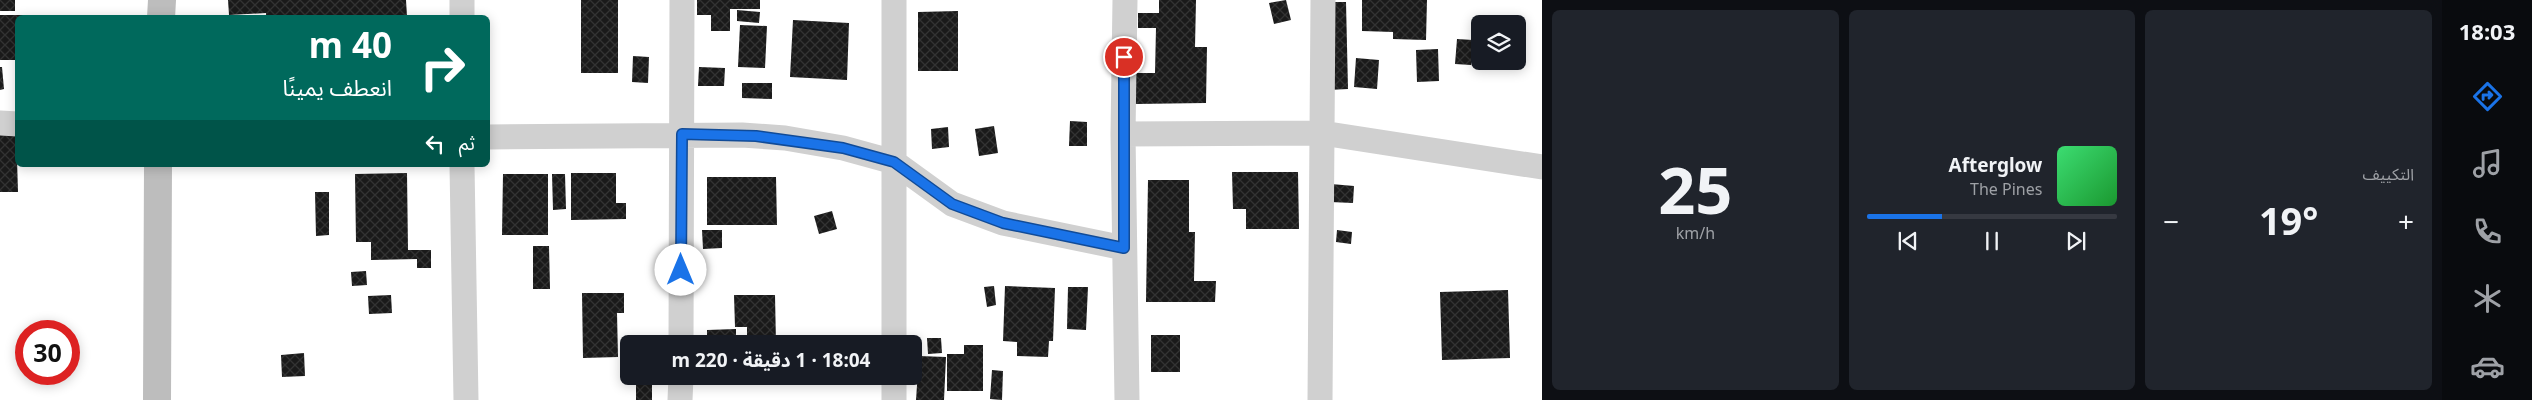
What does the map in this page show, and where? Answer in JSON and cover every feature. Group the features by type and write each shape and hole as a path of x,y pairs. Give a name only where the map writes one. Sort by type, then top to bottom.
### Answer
{"street":[{"path":"162,0 162,15"},
{"path":"462,0 462,15"},
{"path":"681,335 682,0"},
{"path":"894,0 894,335"},
{"path":"1125,0 1123,134 1127,400"},
{"path":"1320,400 1323,0"},
{"path":"0,123 15,124"},
{"path":"1123,134 1322,133 1542,167"},
{"path":"490,137 742,134 785,138 843,148 894,162 952,204 1003,223 1124,248"},
{"path":"157,400 158,167"},
{"path":"462,167 466,400"},
{"path":"680,400 681,385"},
{"path":"894,385 894,400"}],"building":[{"path":"0,0 15,0 15,11 0,11"},
{"path":"228,0 406,0 407,15 266,15 266,13 229,15"},
{"path":"581,0 618,0 618,73 581,73"},
{"path":"697,0 760,0 760,9 730,9 730,31 711,31 711,15 697,15"},
{"path":"1159,0 1196,0 1195,47 1207,47 1206,103 1135,104 1135,73 1155,73 1156,28 1138,28 1138,13 1159,13"},
{"path":"1286,0 1291,20 1274,24 1269,3"},
{"path":"1362,0 1427,0 1426,40 1393,39 1393,32 1362,31"},
{"path":"1326,2 1346,2 1348,89 1328,90"},
{"path":"737,10 760,12 759,23 737,21"},
{"path":"958,11 958,71 918,71 918,12"},
{"path":"0,15 15,15 15,60 0,60"},
{"path":"793,20 849,23 847,80 790,77"},
{"path":"740,25 767,26 765,68 738,67"},
{"path":"1457,39 1471,40 1471,65 1455,64"},
{"path":"1438,49 1439,81 1417,82 1416,50"},
{"path":"633,56 649,57 648,83 632,82"},
{"path":"1356,58 1379,60 1377,89 1354,87"},
{"path":"0,67 2,67 4,89 0,90"},
{"path":"699,67 725,68 724,86 698,86"},
{"path":"742,83 772,83 772,99 742,98"},
{"path":"1070,121 1087,122 1087,146 1069,146"},
{"path":"15,126 15,167 17,167 18,192 0,192 0,127"},
{"path":"994,126 998,153 979,156 975,129"},
{"path":"948,127 949,147 932,149 931,129"},
{"path":"1232,172 1298,172 1299,229 1246,229 1246,209 1233,209"},
{"path":"407,173 408,250 431,250 431,268 417,268 417,259 371,260 371,242 356,242 355,174"},
{"path":"571,173 616,173 616,203 626,203 626,219 571,220"},
{"path":"503,174 548,174 548,235 502,235"},
{"path":"552,174 565,174 566,209 553,210"},
{"path":"707,177 776,177 777,225 707,225"},
{"path":"1148,180 1189,180 1189,232 1195,232 1194,281 1216,281 1215,302 1146,302"},
{"path":"1331,184 1354,186 1353,203 1330,202"},
{"path":"315,192 329,192 329,235 316,236"},
{"path":"832,211 837,229 819,234 814,216"},
{"path":"702,230 722,230 722,248 703,249"},
{"path":"1337,230 1352,232 1351,244 1336,242"},
{"path":"533,246 549,246 550,289 533,289"},
{"path":"366,271 367,285 352,286 351,272"},
{"path":"994,286 996,305 987,307 984,287"},
{"path":"1005,286 1055,288 1053,341 1049,341 1048,357 1017,356 1017,342 1003,341"},
{"path":"1068,287 1088,287 1086,330 1067,329"},
{"path":"1508,290 1510,358 1442,360 1440,292"},
{"path":"582,293 624,293 624,313 617,313 618,357 583,358"},
{"path":"391,295 392,313 369,314 368,296"},
{"path":"734,295 775,295 776,335 747,335 747,327 735,327"},
{"path":"736,329 736,335 707,335 707,330"},
{"path":"1151,335 1180,335 1180,372 1151,372"},
{"path":"927,338 941,338 942,353 928,354"},
{"path":"964,345 983,345 983,391 947,391 947,354 964,354"},
{"path":"304,353 305,376 282,377 281,355"},
{"path":"922,356 946,357 944,400 916,400 917,385 922,385"},
{"path":"992,370 1003,371 1002,400 990,399"},
{"path":"636,385 652,385 652,400 636,400"}],"route":[{"path":"681,270 682,134 742,134 785,138 843,148 894,162 952,204 1003,223 1124,248 1124,57"}]}
